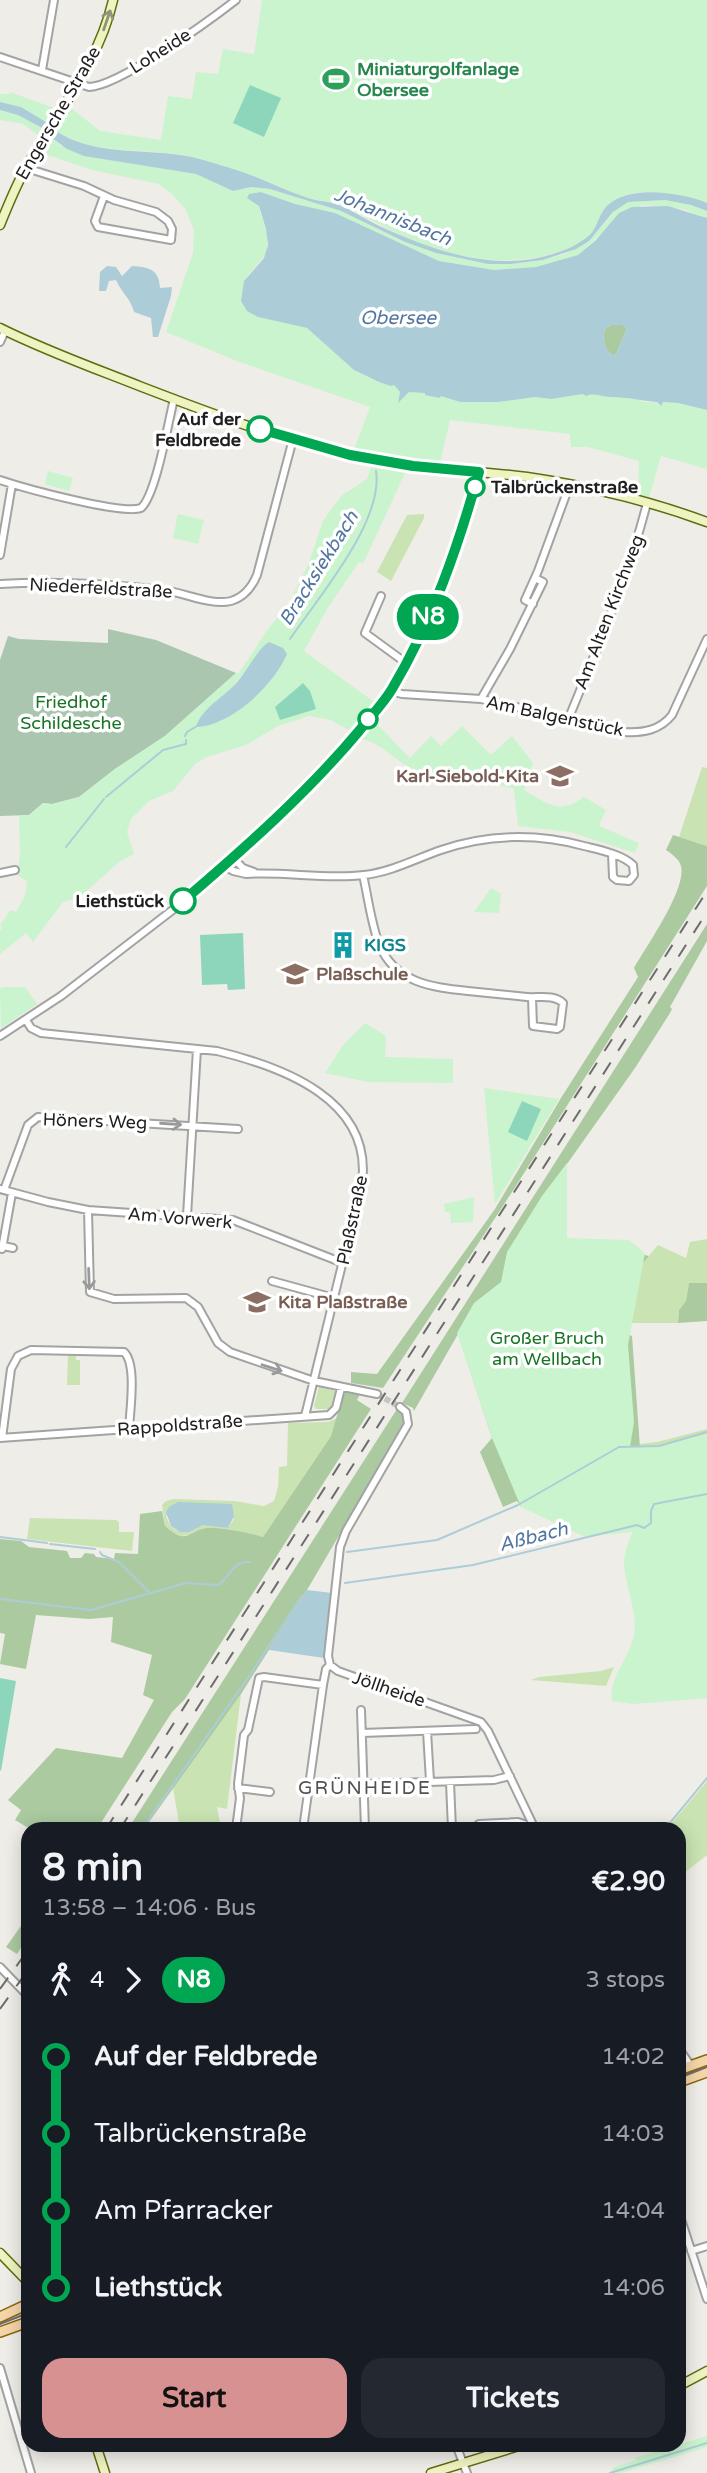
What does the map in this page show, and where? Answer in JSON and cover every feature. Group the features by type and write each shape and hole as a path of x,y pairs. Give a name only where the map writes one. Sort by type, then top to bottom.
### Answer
{"main road":[{"name":"Engersche Straße","path":"0,225 26,168 78,84 99,44 113,0"},
{"path":"2,329 46,350 174,399 350,455 387,462 570,484 647,503 707,522"},
{"path":"686,2068 707,2060"},
{"path":"686,2080 707,2072"},
{"path":"0,2253 21,2275"},
{"path":"0,2316 21,2307"},
{"path":"0,2332 21,2324"},
{"path":"686,2383 707,2371"},
{"path":"695,2379 707,2379"},
{"path":"98,2452 105,2473"},
{"path":"431,2473 499,2452"}],"street":[{"path":"42,70 54,0"},
{"name":"Loheide","path":"78,84 89,87 105,85 157,55 236,0"},
{"path":"0,57 78,84"},
{"path":"26,168 156,212 168,221 172,229 171,240 98,228 95,221 104,196"},
{"path":"0,342 2,329"},
{"path":"0,480 83,502 127,510 141,508 149,497 174,399"},
{"name":"Niederfeldstraße","path":"0,584 124,586 170,590 218,602 239,598 253,585 257,575 293,439"},
{"path":"0,1036 26,1020 149,929 233,858 344,748 391,691 406,663 442,586 466,520 479,472"},
{"path":"0,555 12,484"},
{"path":"481,699 543,582 534,578 570,484"},
{"name":"Am Alten Kirchweg","path":"568,720 619,591 647,503"},
{"path":"381,596 365,632 406,663"},
{"name":"Am Balgenstück","path":"391,691 481,699 625,732 648,731 663,724 672,715 707,639"},
{"path":"224,866 233,871 256,873 363,875 400,866 456,845 504,837 551,839 612,854 633,865 634,875 629,881 612,877 612,854"},
{"path":"233,858 256,873"},
{"path":"0,873 15,870"},
{"path":"363,875 379,943 386,957 407,978 441,989 560,1000 563,1003 561,1027 557,1029 533,1026 532,998"},
{"name":"Plaßstraße","path":"26,1020 31,1028 41,1033 197,1049 238,1056 281,1072 333,1102 348,1119 360,1143 363,1174 305,1416"},
{"path":"187,1216 197,1049"},
{"name":"Höners Weg","path":"5,1191 28,1125 38,1117 238,1129"},
{"path":"5,1191 3,1247 13,1248"},
{"name":"Am Vorwerk","path":"5,1191 88,1210 233,1220 343,1263"},
{"path":"88,1210 90,1292 114,1299 186,1298 198,1307 218,1343 230,1352 314,1381 377,1394"},
{"path":"272,1280 334,1298"},
{"path":"1,1438 11,1369 18,1356 31,1350 124,1352 131,1367 129,1429"},
{"name":"Rappoldstraße","path":"1,1438 333,1413 341,1388"},
{"name":"Jöllheide","path":"400,1407 406,1412 408,1424 346,1531 340,1547 328,1656 330,1665 338,1671 481,1722 510,1776 527,1822"},
{"path":"304,1822 323,1685 326,1669 330,1665"},
{"path":"237,1822 244,1735 248,1730 259,1678 323,1685"},
{"path":"361,1710 365,1822"},
{"path":"362,1733 476,1729"},
{"path":"427,1731 430,1781"},
{"path":"363,1784 503,1780 510,1776"},
{"path":"450,1782 452,1822"},
{"path":"238,1788 270,1792"},
{"path":"0,1967 21,1989"},
{"path":"686,2059 691,2066"},
{"path":"686,2236 707,2299"},
{"path":"691,2252 707,2246"},
{"path":"0,2368 21,2439"},
{"path":"25,2452 31,2473"},
{"path":"459,2452 467,2473"}],"green space":[{"path":"262,0 707,0 707,203 666,193 633,193 612,203 602,213 591,234 571,247 531,258 487,259 444,252 397,233 347,208 301,196 262,179 201,159 90,145 56,131 71,108 100,131 161,140 168,96 192,99 196,72 218,74 223,49 254,54"},
{"path":"250,85 281,98 264,137 233,123"},
{"path":"10,92 54,108 46,122 21,107 0,102 0,94"},
{"path":"0,110 18,115 42,128 38,135 23,124 0,120"},
{"path":"52,138 61,146 107,159 196,174 233,191 251,187 270,189 341,211 405,242 436,253 488,264 543,260 565,254 595,234 618,207 628,202 665,200 707,211 707,218 683,209 642,205 604,231 578,255 536,267 494,270 439,261 335,213 295,204 261,192 247,198 258,204 267,234 267,253 247,276 258,317 307,328 354,370 374,380 394,385 400,392 398,402 409,392 421,392 460,402 498,402 535,397 551,399 594,393 657,402 659,406 663,402 678,403 707,410 707,469 661,456 649,498 638,495 639,461 588,447 571,447 570,434 450,420 440,463 354,450 370,407 237,361 166,332 193,253 194,230 186,210 159,184 92,170 42,153"},
{"path":"611,325 623,325 627,329 615,356 608,352 604,341 605,329"},
{"path":"371,467 405,473 363,564 359,562 327,609 304,651 374,702 350,731 331,720 309,716 278,726 246,745 207,757 195,764 173,791 149,801 131,819 127,832 134,854 119,862 80,897 63,902 33,942 26,933 0,954 0,926 10,910 16,912 25,896 27,881 17,875 20,853 19,816 29,815 43,803 52,804 79,797 165,736 239,673 268,629 288,605 309,563 323,521 341,496 367,479","holes":["258,655 286,658 251,700 218,723 229,691"]},
{"path":"48,471 73,478 69,491 45,484"},
{"path":"178,514 204,520 198,544 173,538"},
{"path":"424,514 391,581 377,572 407,515"},
{"name":"Friedhof Schildesche","path":"108,629 156,640 236,673 165,736 79,797 52,804 43,803 29,815 0,816 0,660 8,636 19,639 108,643"},
{"path":"303,683 310,691 316,709 280,720 275,707"},
{"path":"376,723 410,758 431,736 441,746 462,726 491,755 512,736 533,763 524,790 553,806 567,805 586,798 606,810 599,826 639,843 635,853 570,832 518,826 514,789 429,775 410,768 376,745 361,739"},
{"path":"702,767 707,768 707,846 679,837"},
{"path":"673,835 707,846 707,886 503,1206 383,1388 351,1383 351,1372 377,1374 495,1209 638,977 634,968 656,933 678,889 681,866 666,850"},
{"path":"491,888 501,894 499,913 474,912"},
{"path":"707,924 707,941 670,1007 670,1013 567,1164 567,1238 649,1256 642,1264 629,1335 632,1336 640,1448 630,1447 521,1507 517,1501 503,1507 480,1452 492,1438 458,1334 414,1411 402,1403"},
{"path":"243,933 245,989 228,990 227,984 202,985 200,935"},
{"path":"25,987 37,1004 1,1028 0,988"},
{"path":"365,1023 386,1036 385,1057 453,1059 453,1083 368,1082 325,1073 343,1045"},
{"path":"484,1088 559,1099 495,1204"},
{"path":"522,1101 541,1109 527,1141 508,1132"},
{"name":"Großer Bruch am Wellbach","path":"567,1163 567,1238 629,1240 645,1253 628,1345 634,1422 630,1447 659,1447 707,1434 707,1698 633,1704 612,1701 613,1684 634,1635 634,1617 624,1563 632,1532 585,1537 521,1507 492,1438 457,1333 474,1303 501,1282 507,1252 542,1196"},
{"path":"474,1197 473,1222 451,1223 450,1212 445,1212 444,1204"},
{"path":"707,1239 707,1283 689,1283 686,1301 679,1310 678,1323 631,1323 642,1264 658,1245 686,1258 690,1242"},
{"path":"689,1283 707,1283 707,1321 678,1323 679,1310 686,1301"},
{"path":"68,1355 76,1355 76,1360 80,1360 80,1385 67,1385"},
{"path":"319,1387 335,1391 335,1403 329,1411 316,1409 314,1406"},
{"path":"346,1392 360,1394 357,1400 371,1409 185,1699 172,1712 101,1822 21,1824 15,1820 21,1810 8,1800 56,1748 122,1758 154,1700 143,1695 152,1655 111,1642 113,1617 89,1619 36,1615 26,1669 0,1664 5,1634 0,1633 0,1539 21,1541 29,1547 67,1551 70,1558 81,1558 85,1553 114,1559 115,1553 138,1554 140,1514 162,1511 165,1526 178,1535 187,1536 211,1528 263,1537 331,1436"},
{"path":"397,1409 404,1416 405,1423 307,1590 241,1694 149,1822 132,1822"},
{"path":"337,1418 331,1436 263,1537 211,1528 182,1536 165,1526 162,1505 174,1499 234,1501 264,1506 274,1501 279,1467 287,1466 288,1423 328,1422","holes":["166,1516 234,1519 228,1528 207,1525 178,1531 173,1529"]},
{"path":"707,1429 707,1434 659,1447 640,1448 640,1444"},
{"path":"30,1518 116,1520 119,1522 119,1532 134,1532 132,1551 27,1539"},
{"path":"614,1667 606,1686 531,1680 601,1671"},
{"path":"0,1678 16,1681 1,1771 0,1770"},
{"path":"241,1694 227,1809 217,1807 220,1822 179,1822 173,1788"},
{"path":"707,1781 707,1855 686,1872 686,1822 673,1822"},
{"path":"21,1926 21,1948 17,1954 6,1947"},
{"path":"707,2436 707,2447 621,2473 614,2473 612,2468 655,2452 686,2452 686,2442"}],"water":[{"path":"0,102 21,107 46,122 42,128 18,115 0,110"},
{"path":"56,131 72,140 108,149 200,159 254,176 309,198 336,204 428,246 490,260 527,260 548,256 578,244 590,235 603,211 623,196 667,193 707,203 707,211 665,200 628,202 613,212 589,241 576,249 543,260 488,264 436,253 405,242 341,211 270,189 251,187 233,191 196,174 84,156 67,149 52,138"},
{"name":"Obersee","path":"261,192 295,204 335,213 439,261 494,270 536,267 578,255 596,240 619,213 632,207 668,206 707,218 707,410 678,403 663,402 661,406 657,402 583,394 551,399 535,397 498,402 460,402 441,396 440,398 409,392 398,403 400,392 394,385 379,382 354,370 307,328 258,317 247,311 241,301 244,281 264,258 268,245 259,206 247,198 249,194","holes":["611,325 623,325 627,329 615,356 608,352 605,345 605,329"]},
{"path":"107,266 116,267 122,276 132,266 148,268 158,277 160,288 172,287 158,337 153,337 151,318 134,312 116,280 109,281 106,291 99,291 100,272"},
{"path":"269,642 283,648 287,654 262,690 237,712 223,720 196,727 208,708 233,687"},
{"path":"178,1502 232,1504 234,1516 228,1528 203,1525 189,1532 180,1532 171,1526 166,1512"},
{"path":"307,1590 332,1593 324,1658 269,1650"}],"waterway":[{"name":"Bracksiekbach","path":"290,639 332,581 360,535 376,491 376,471"},
{"name":"Bracksiekbach","path":"185,736 197,726"},
{"name":"Bracksiekbach","path":"106,797 163,750 186,744 186,740"},
{"name":"Bracksiekbach","path":"66,847 104,799"},
{"path":"347,1552 437,1540 518,1505 619,1447 659,1446 707,1432"},
{"name":"Aßbach","path":"345,1583 473,1565 637,1525 644,1528 651,1523 654,1504 707,1494"},
{"path":"0,1537 47,1543"},
{"path":"50,1544 95,1549"},
{"path":"100,1552 119,1562 149,1592"},
{"name":"Aßbach","path":"0,1599 91,1610 186,1583 219,1585 240,1563 250,1562"},
{"path":"147,1822 252,1672 302,1595"},
{"path":"671,1822 707,1778"},
{"path":"686,2449 707,2443"},
{"path":"610,2473 678,2452"}],"tunnel":[{"path":"377,1394 400,1407"}],"tram line":[{"path":"686,2075 707,2067"},
{"path":"0,2324 21,2316"}],"railway":[{"path":"110,1822 707,891"},
{"path":"124,1822 707,912"},
{"path":"0,1989 21,1960"},
{"path":"0,2009 21,1980"}],"bus line":[{"name":"N8","path":"183,901 271,823 312,782 391,691 442,586 469,510 479,472 413,466 350,455 260,429"}],"place":[{"name":"Miniaturgolfanlage Obersee","path":"336,79"},
{"name":"Auf der Feldbrede","path":"260,429"},
{"name":"Talbrückenstraße","path":"475,487"},
{"name":"Karl-Siebold-Kita","path":"560,776"},
{"name":"Liethstück","path":"183,901"},
{"name":"KIGS","path":"343,945"},
{"name":"Plaßschule","path":"295,974"},
{"name":"Kita Plaßstraße","path":"257,1302"}],"district":[{"name":"GRÜNHEIDE","path":"365,1787"}],"water label":[{"name":"Johannisbach","path":"393,216"}]}
